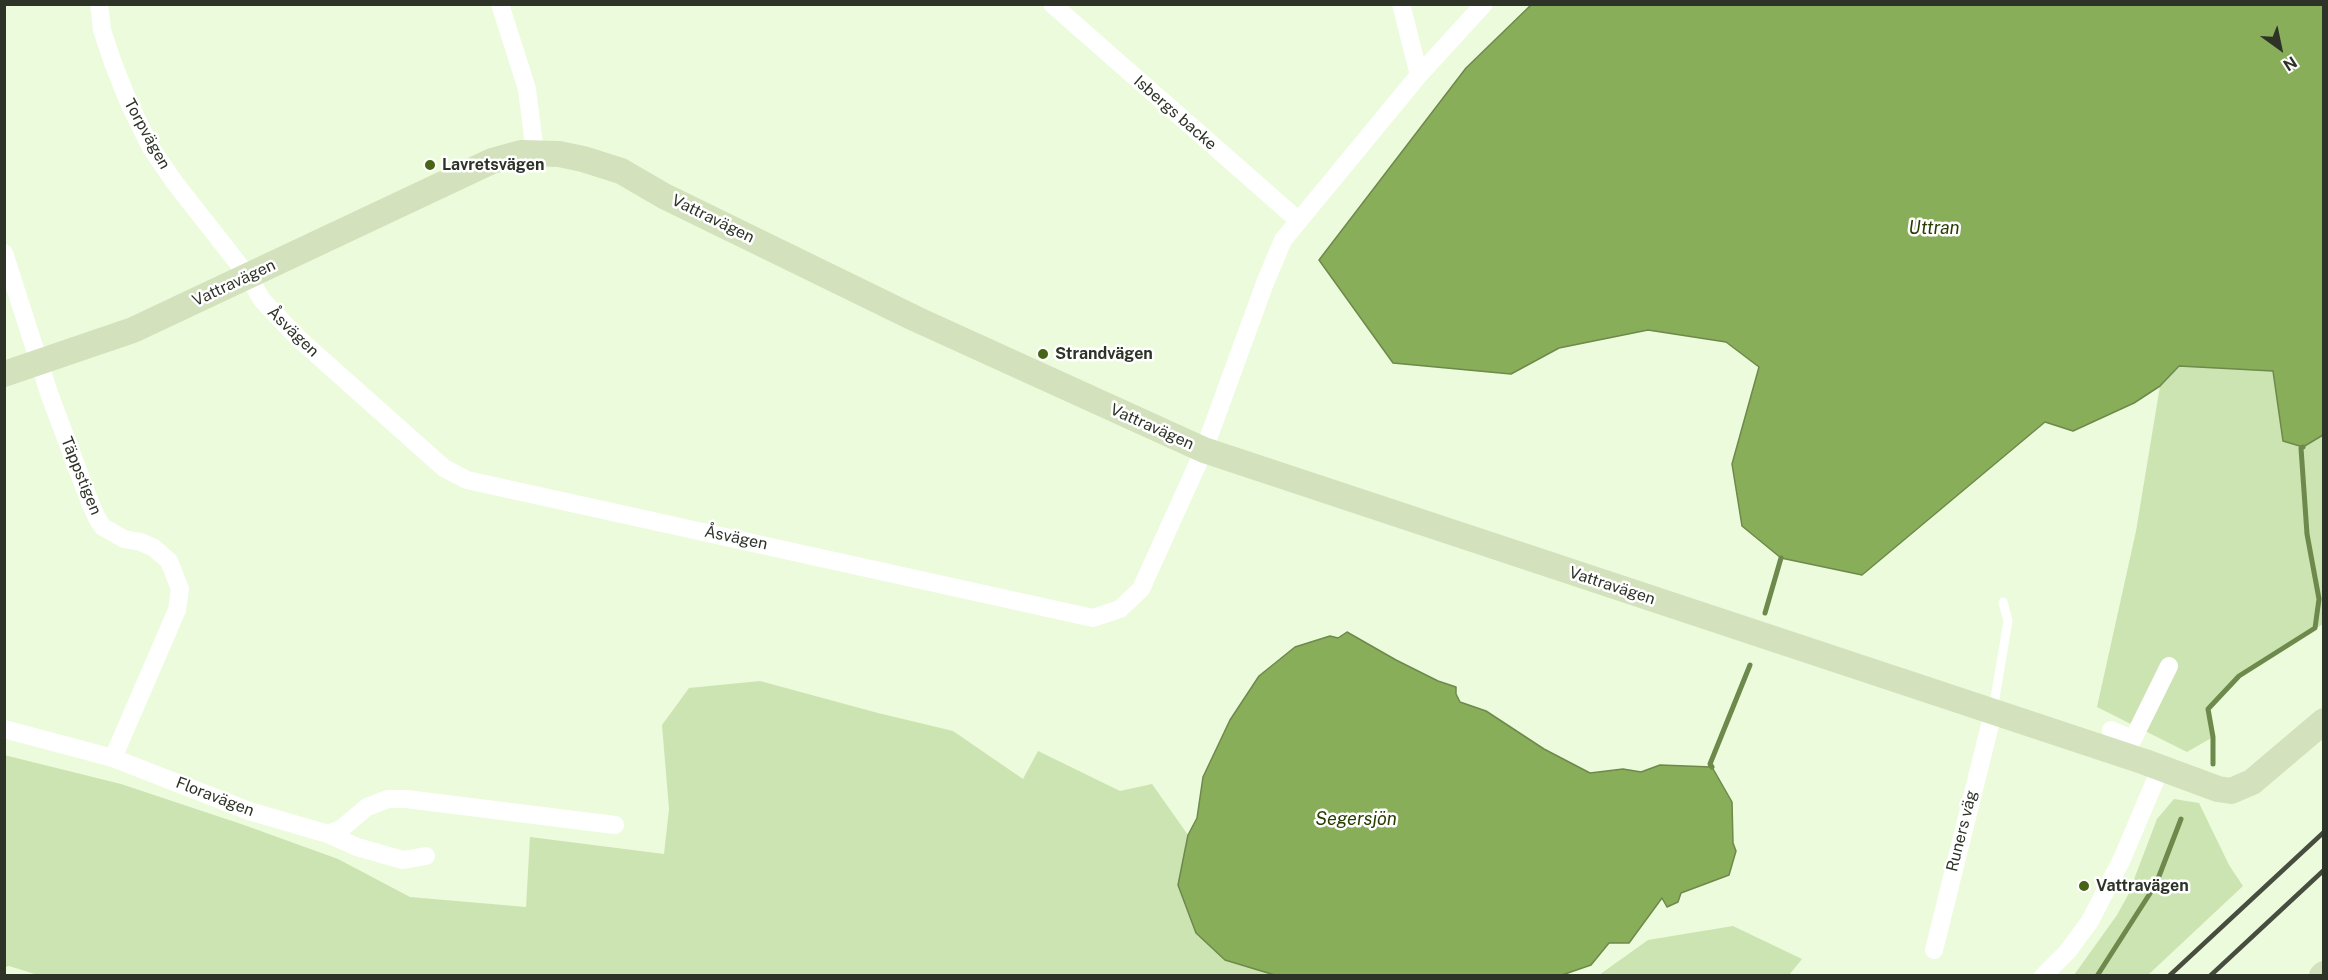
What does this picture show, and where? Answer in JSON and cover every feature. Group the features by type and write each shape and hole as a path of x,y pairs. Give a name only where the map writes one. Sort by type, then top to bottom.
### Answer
{"street":[{"name":"Torpvägen","path":"99,4 102,30 112,63 151,148 175,183 248,276"},
{"path":"500,4 527,89 535,153"},
{"name":"Isbergs backe","path":"1052,4 1299,221"},
{"path":"1401,4 1419,75"},
{"path":"1204,450 1283,240 1419,75 1484,4"},
{"name":"Vattravägen","path":"4,374 40,364 134,330 492,161 521,153 559,154 621,171 664,196 916,318 1204,450 1993,712 2122,741 2161,767 2218,789 2231,791 2252,782 2324,721"},
{"name":"Täppstigen","path":"4,253 40,364 82,483 98,520 103,527 124,539 141,542 154,548 169,561 180,589 177,610 113,758"},
{"name":"Åsvägen","path":"248,276 269,310 299,339 444,468 468,480 1093,618 1120,609 1141,589 1204,450"},
{"path":"2122,741 2169,666"},
{"name":"Runers väg","path":"1934,950 1993,712"},
{"name":"Floravägen","path":"4,729 113,758 249,811 328,834 357,847 403,860 426,856"},
{"path":"2043,975 2068,951 2090,921 2122,858 2161,767"},
{"path":"328,834 341,829 367,807 388,799 406,799 615,825"}],"lane":[{"path":"1993,712 2008,621 2003,602"}],"shaded area":[{"path":"2179,366 2273,371 2283,441 2303,447 2323,435 2323,624 2239,676 2208,709 2213,737 2187,752 2097,707 2136,531 2160,386"},
{"path":"760,681 953,731 1023,779 1038,751 1120,791 1152,784 1188,835 1178,885 1225,960 1278,975 38,975 9,966 5,967 4,755 121,784 244,825 338,859 410,897 526,907 530,837 664,854 669,809 662,725 689,688"},
{"path":"2174,799 2199,803 2229,865 2243,886 2148,975 2074,975 2117,915 2128,895 2157,819"},
{"path":"1733,926 1802,959 1789,975 1599,975 1648,940"}],"water":[{"name":"Uttran","path":"1532,4 2323,5 2323,435 2303,447 2283,441 2273,371 2179,366 2160,386 2134,403 2073,431 2045,422 1862,575 1781,558 1742,526 1732,464 1759,367 1726,342 1648,330 1559,348 1511,374 1393,363 1319,260 1466,68"},
{"name":"Segersjön","path":"1347,632 1396,660 1438,681 1456,687 1456,694 1460,702 1486,711 1544,749 1590,773 1623,769 1641,772 1660,765 1712,767 1732,802 1733,843 1736,851 1729,875 1681,893 1678,902 1667,907 1662,898 1629,943 1609,943 1591,965 1562,975 1278,976 1225,960 1196,933 1178,885 1188,835 1197,818 1203,777 1230,720 1259,676 1295,647 1330,636 1338,638"}],"waterway":[{"path":"2213,764 2213,737 2208,709 2239,676 2315,628 2319,599 2307,534 2301,448 2303,447"},
{"path":"1765,613 1781,558"},
{"path":"1712,767 1710,764 1750,665"},
{"path":"2097,976 2156,884 2181,819"}],"railway":[{"path":"2169,976 2324,832"},
{"path":"2210,976 2324,870"}],"place":[{"name":"Lavretsvägen","path":"430,165"},
{"name":"Strandvägen","path":"1043,354"},
{"name":"Vattravägen","path":"2084,886"}]}
